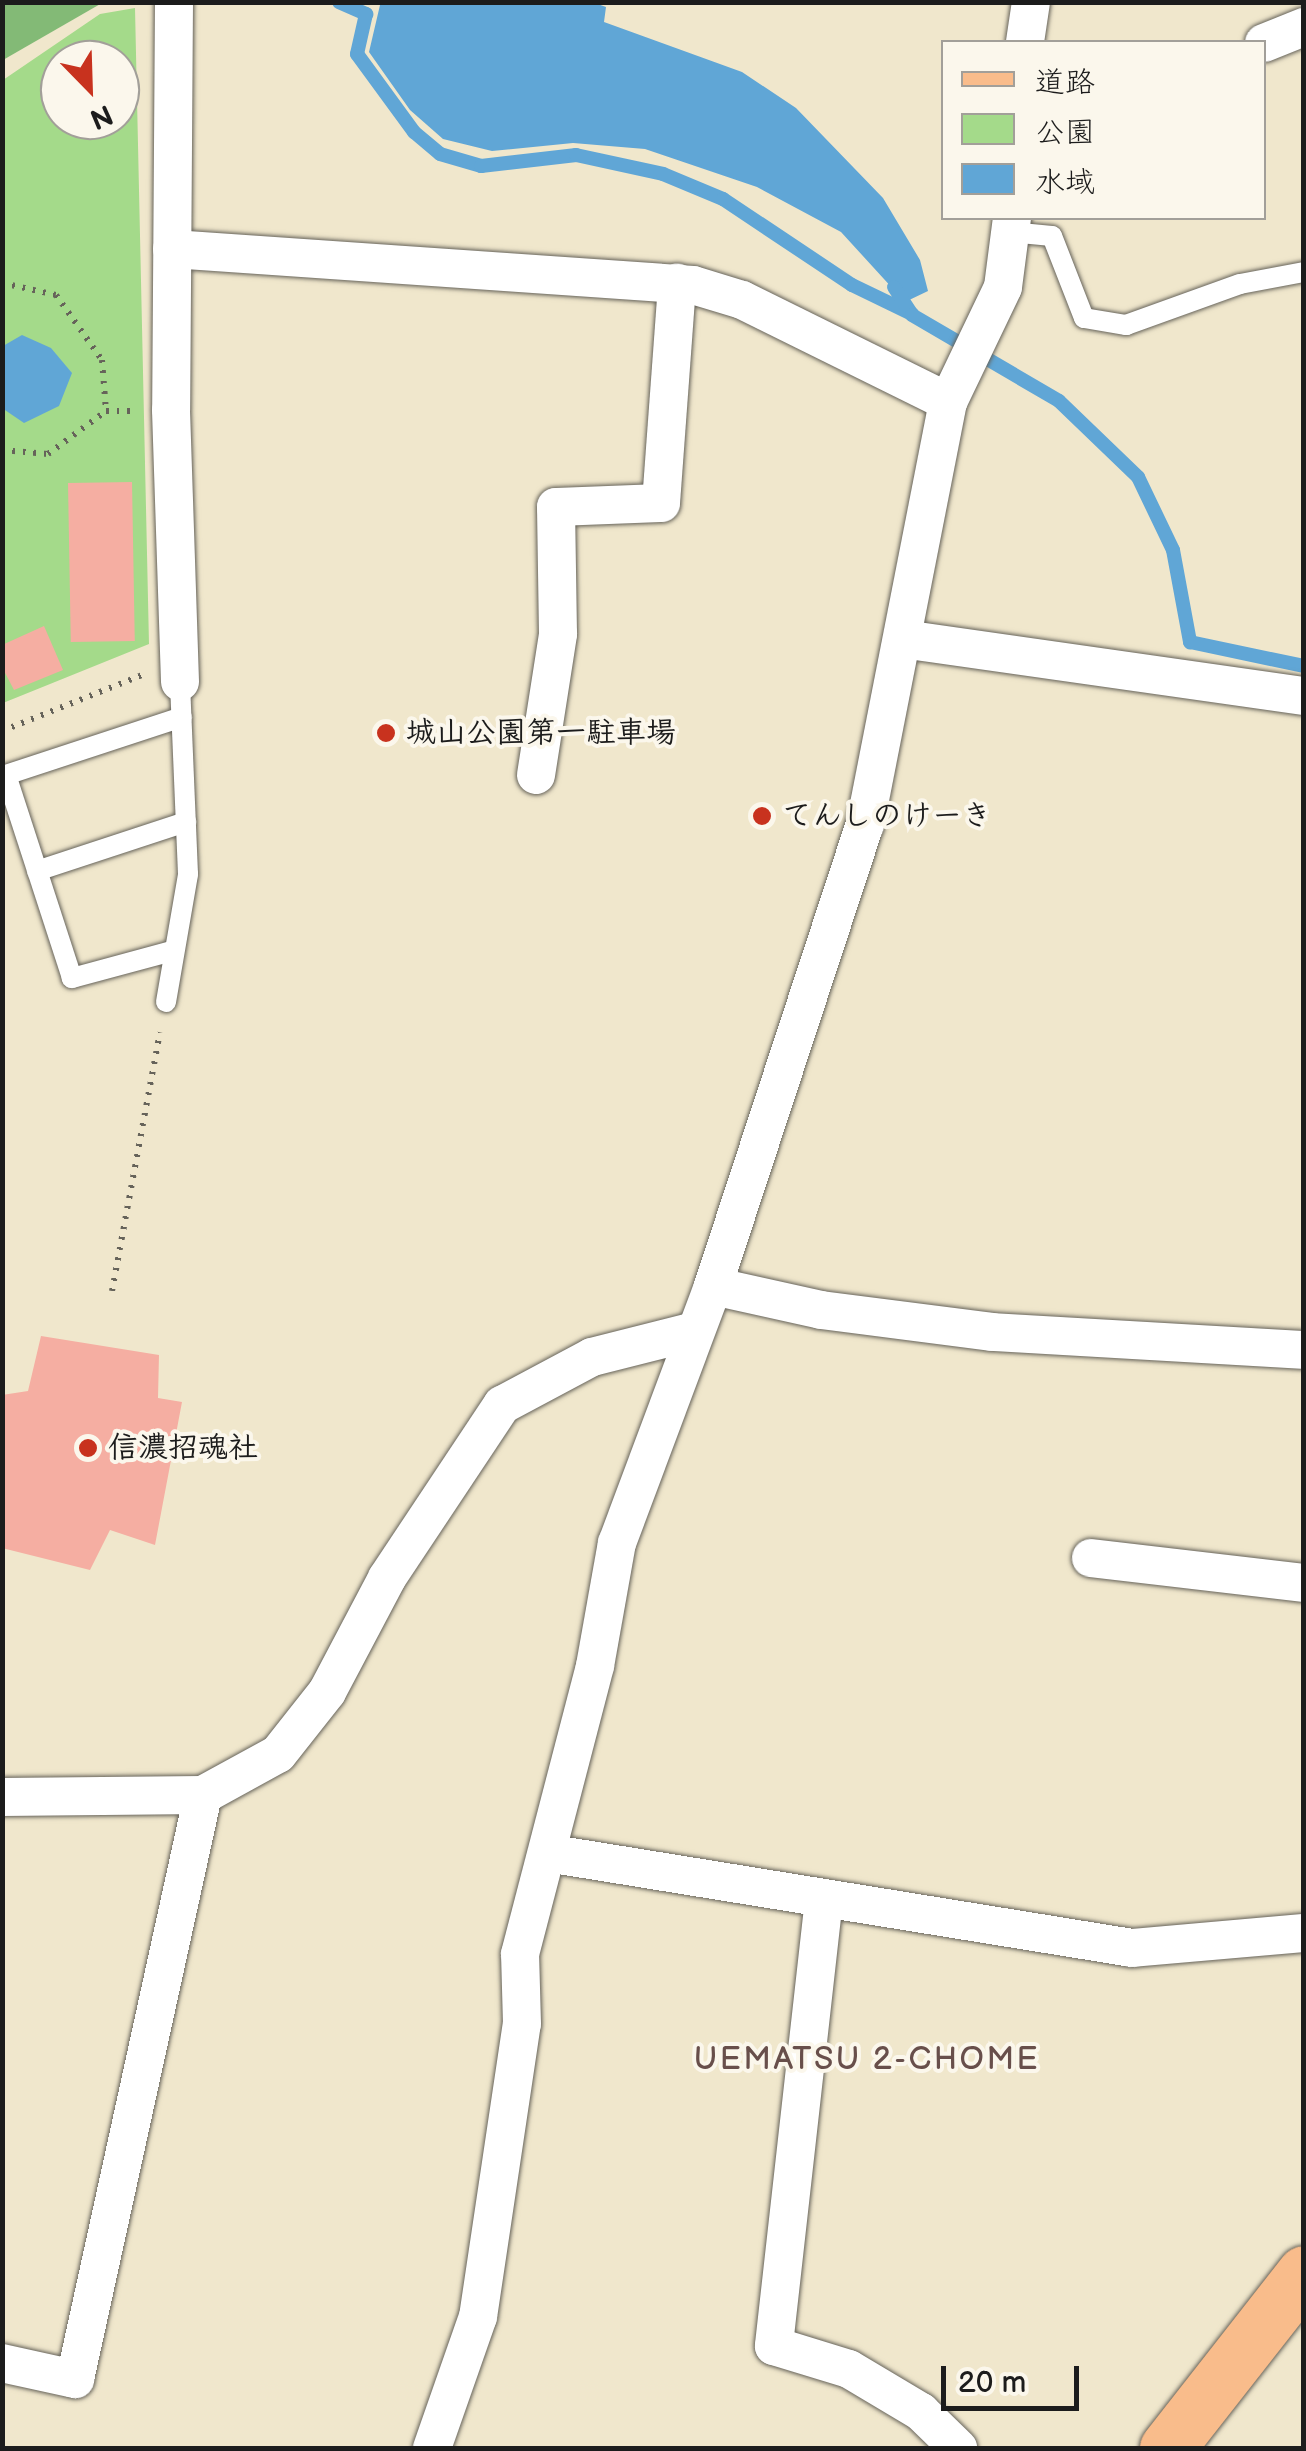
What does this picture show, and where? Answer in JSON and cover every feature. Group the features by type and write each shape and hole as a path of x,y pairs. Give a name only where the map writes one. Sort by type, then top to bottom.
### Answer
{"main road":[{"path":"1167,2448 1304,2273"}],"street":[{"path":"174,2 171,410 181,686"},
{"path":"1025,40 1030,2"},
{"path":"1266,43 1304,27"},
{"path":"432,2448 478,2317 522,2024 520,1954 595,1666 617,1543 691,1332 713,1286 865,825 948,402 1003,287 1011,225"},
{"path":"172,250 677,283 742,300 948,402"},
{"path":"536,775 558,634 556,507 662,504 677,283"},
{"path":"903,638 1304,696"},
{"path":"713,1286 821,1310 992,1332 1304,1350"},
{"path":"2,1797 203,1795 278,1754 328,1692 387,1578 502,1405 592,1358 691,1332"},
{"path":"1091,1558 1304,1583"},
{"path":"2,2363 74,2378 203,1795"},
{"path":"547,1852 1132,1948 1304,1934"},
{"path":"824,1898 774,2346 849,2369 921,2412 958,2448"}],"lane":[{"path":"1011,225 1052,236 1084,318 1126,325 1240,284 1304,272"},
{"path":"166,1002 188,874 181,686 6,775 72,978 172,950"},
{"path":"38,871 186,822"}],"path":[{"path":"2,283 56,294 102,360 106,411"},
{"path":"2,450 48,454 106,411 171,410"},
{"path":"2,731 181,686"},
{"path":"112,1291 166,1002"}],"green space":[{"path":"3,2 102,2 102,3 3,60"},
{"path":"135,8 136,40 62,40 100,14"},
{"path":"40,55 40,140 138,140 149,644 3,703 3,80"}],"water":[{"path":"592,2 606,7 604,22 742,72 796,108 883,198 920,260 928,291 905,302 841,232 757,187 645,149 573,143 492,151 443,139 410,110 369,52 380,5 372,3"},
{"path":"22,335 51,348 72,373 59,406 24,423 2,408 3,346"}],"building":[{"path":"132,482 135,641 71,642 68,483"},
{"path":"44,626 63,670 14,690 2,667 2,645"},
{"name":"信濃招魂社","path":"41,1336 159,1355 158,1398 182,1402 155,1545 110,1530 90,1570 2,1548 2,1395 28,1391"}],"waterway":[{"path":"339,2 366,14 357,54 414,132 440,154 481,166 576,155 663,174 723,199 852,285 912,314"},
{"path":"894,287 912,315 1059,401 1138,477 1173,550 1190,642 1304,666"}],"place":[{"name":"城山公園第一駐車場","path":"386,733"},
{"name":"てんしのけーき","path":"762,816"},
{"name":"信濃招魂社","path":"88,1448"}],"district":[{"name":"UEMATSU 2-CHOME","path":"867,2060"}]}
